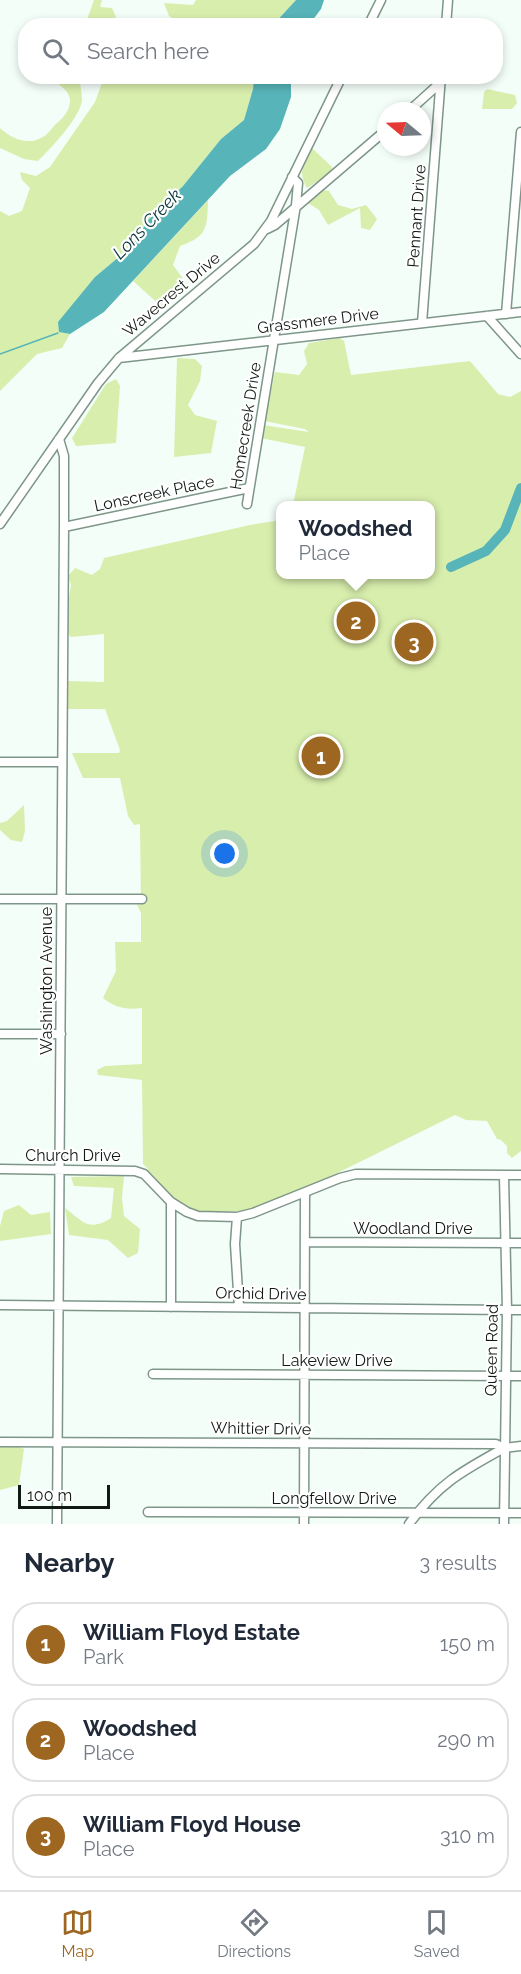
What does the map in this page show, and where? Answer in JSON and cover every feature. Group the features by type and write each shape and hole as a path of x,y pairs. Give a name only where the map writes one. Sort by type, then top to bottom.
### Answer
{"street":[{"path":"372,18 381,0"},
{"path":"447,18 448,0"},
{"name":"Wavecrest Drive","path":"0,524 98,383 119,358 254,244 264,231 338,84"},
{"path":"420,102 436,89 438,84"},
{"name":"Pennant Drive","path":"422,323 441,84"},
{"path":"506,314 521,132"},
{"path":"264,231 377,138"},
{"name":"Homecreek Drive","path":"247,504 296,205 298,183 292,177"},
{"name":"Grassmere Drive","path":"119,358 521,312"},
{"path":"487,316 521,354"},
{"name":"Washington Avenue","path":"57,1524 64,528 64,456 59,439"},
{"name":"Lonscreek Place","path":"64,528 249,488"},
{"path":"0,762 62,762"},
{"path":"0,899 142,899"},
{"path":"0,1034 61,1034"},
{"name":"Church Drive","path":"0,1169 135,1171 144,1173 171,1202 187,1212 198,1216 237,1217 253,1214 340,1178 356,1174 521,1176"},
{"name":"Queen Road","path":"504,1176 507,1310 504,1524"},
{"path":"304,1524 305,1193"},
{"path":"171,1202 171,1307"},
{"path":"237,1217 235,1244 238,1307"},
{"name":"Woodland Drive","path":"305,1242 521,1243"},
{"name":"Orchid Drive","path":"0,1305 521,1310"},
{"name":"Lakeview Drive","path":"153,1374 521,1376"},
{"name":"Whittier Drive","path":"0,1442 496,1444 504,1448 521,1446"},
{"path":"409,1524 429,1499 461,1471 504,1448"},
{"name":"Longfellow Drive","path":"148,1512 521,1514"}],"green space":[{"path":"94,0 102,0 100,7 112,8 116,17 115,18 88,18"},
{"path":"196,0 296,0 280,18 172,18 164,3 193,5"},
{"path":"58,84 80,84 82,100 80,107 71,124 38,161 24,159 0,148 0,128 20,140 32,141 45,136 69,108 70,100 65,90"},
{"path":"101,84 253,84 244,120 221,139 183,186 149,219 132,246 95,277 59,332 70,334 62,348 37,354 0,391 0,211 9,216 22,211 30,188 22,180 20,172 36,176 50,167 95,102"},
{"path":"487,89 515,95 517,103 512,109 482,109 484,92"},
{"path":"312,148 332,167 332,172 307,188 302,173 304,163"},
{"path":"323,190 329,191 338,205 352,209 366,205 377,219 370,230 361,228 360,208 328,225 319,210 308,203"},
{"path":"208,200 204,230 196,239 180,246 173,265 187,284 162,307 133,281"},
{"path":"340,338 344,341 351,375 470,361 498,394 510,397 521,391 521,1151 512,1158 507,1153 507,1146 497,1139 487,1121 466,1120 455,1115 317,1183 250,1211 205,1212 181,1205 148,1173 148,1169 143,1164 142,1080 98,1075 97,1070 105,1066 142,1064 142,1008 121,1008 103,998 116,971 115,942 141,942 141,913 137,905 141,904 140,824 134,825 128,816 120,778 83,778 72,753 119,753 120,750 105,709 67,709 68,681 104,682 104,634 71,637 67,633 71,585 68,576 75,568 92,575 100,569 104,558 276,521 276,579 435,579 435,501 294,501 305,447 261,438 263,425 309,432 305,429 264,421 275,372 299,375 307,364 304,351 309,343"},
{"path":"177,358 195,359 202,366 200,381 188,405 195,415 217,421 211,453 174,457"},
{"path":"116,379 120,386 116,443 76,446 72,438 106,384"},
{"path":"24,805 25,831 22,842 11,840 0,830 0,823 7,821"},
{"path":"124,1176 122,1198 124,1216 140,1229 138,1253 128,1258 108,1240 69,1235 65,1208 86,1224 97,1224 111,1218 114,1188 74,1186 71,1177"},
{"path":"19,1205 31,1215 50,1212 51,1234 0,1241 0,1226 4,1211"},
{"path":"0,1446 18,1446 24,1449 19,1485 0,1490"}],"water":[{"path":"296,0 324,0 314,18 279,18"},
{"path":"253,84 291,84 291,97 280,129 266,149 230,176 104,312 70,334 59,332 58,322 95,277 132,246 149,219 183,186 221,139 244,120"}],"waterway":[{"name":"Lons Creek","path":"0,354 58,333"},
{"path":"451,567 486,551 505,530 521,488"}],"place":[{"name":"Woodshed","path":"356,621"},
{"name":"William Floyd House","path":"414,642"},
{"name":"William Floyd Estate","path":"321,756"}]}
